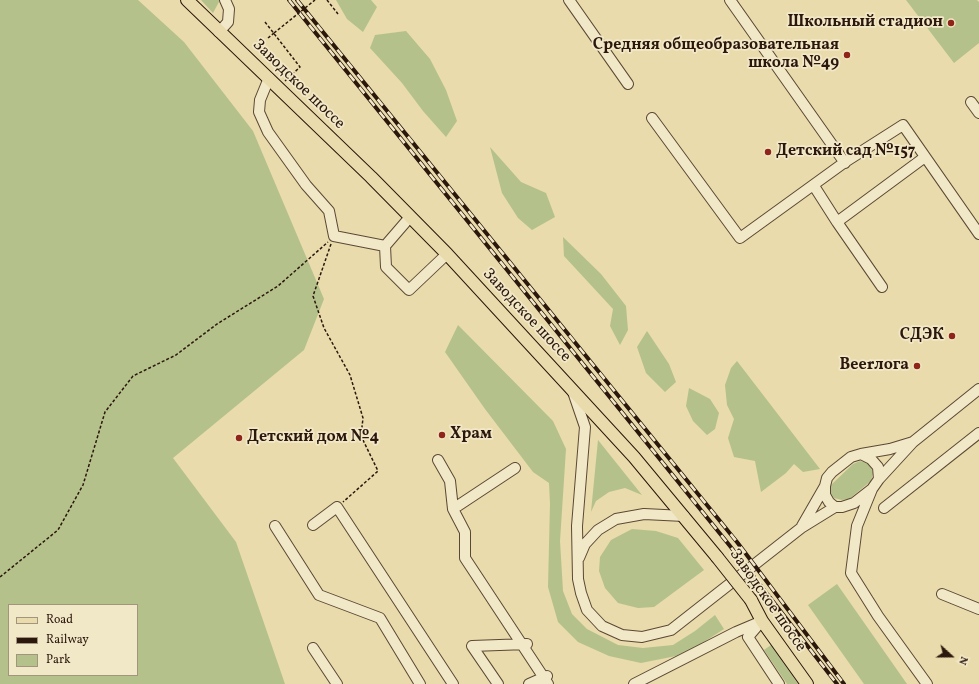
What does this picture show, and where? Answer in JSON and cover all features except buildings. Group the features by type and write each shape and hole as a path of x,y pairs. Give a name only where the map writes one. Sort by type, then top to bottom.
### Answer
{"main road":[{"name":"Заводское шоссе","path":"187,0 371,177 447,254 572,390 684,516 717,557 751,600 762,621 807,684"}],"street":[{"path":"219,32 228,22 229,9 225,0"},
{"path":"569,0 628,84"},
{"path":"730,0 845,163"},
{"path":"269,78 260,100 259,112 268,132 306,185 329,211 334,236 384,246"},
{"path":"971,102 979,113"},
{"path":"652,118 740,238 845,163 902,125 979,234"},
{"path":"837,222 925,157"},
{"path":"814,186 882,287"},
{"path":"410,217 384,246 386,267 409,290 447,254"},
{"path":"857,526 872,489 879,479 913,442 979,389"},
{"path":"572,390 585,428 577,526 577,562 581,593 587,610 602,626 622,635 642,637 671,630 801,528 835,507 842,507 854,503 872,489"},
{"path":"884,508 979,433"},
{"path":"835,507 829,502 825,495 827,478 832,472 851,458 860,454 890,449 913,442"},
{"path":"860,454 872,459 878,467 879,479"},
{"path":"438,460 450,481 453,509 465,532 464,558 546,681"},
{"path":"453,509 514,468"},
{"path":"801,528 825,486"},
{"path":"854,503 857,526 851,573 878,616 927,684"},
{"path":"313,525 337,507 453,684"},
{"path":"577,562 585,544 598,530 616,519 644,514 684,516"},
{"path":"275,526 319,595 380,618 420,684"},
{"path":"942,594 979,609"},
{"path":"634,684 736,632 762,621"},
{"path":"762,621 748,637 779,684"},
{"path":"498,684 472,646 528,644 548,677 546,681"},
{"path":"313,648 337,684"},
{"path":"529,684 546,681"}],"path":[{"path":"268,38 315,0"},
{"path":"327,0 338,14"},
{"path":"265,22 300,67 278,88"},
{"path":"334,236 313,296 324,328 350,375 362,418 361,436 378,471 337,507"},
{"path":"0,577 58,530 83,485 105,412 133,376 176,355 218,324 278,286 334,236"}],"green space":[{"path":"0,0 138,0 184,42 253,131 324,299 304,350 173,458 236,542 285,684 0,684"},
{"path":"201,0 220,0 213,13"},
{"path":"336,0 371,0 377,7 363,32 347,19"},
{"name":"Школьный стадион","path":"906,0 977,0 979,2 979,43 954,63"},
{"path":"406,31 430,59 446,90 457,121 446,137 423,111 402,83 370,48 375,35"},
{"path":"490,147 521,182 546,193 555,217 532,230 518,218 502,193"},
{"path":"563,237 601,274 626,306 628,330 620,345 610,326 613,309 564,256"},
{"path":"458,325 553,421 566,449 560,541 563,591 572,614 587,629 618,645 643,648 673,645 695,631 715,615 724,629 696,647 676,656 641,663 609,656 578,642 558,622 548,587 550,504 549,483 533,472 485,409 445,352"},
{"path":"647,331 669,364 676,382 665,392 646,373 637,347"},
{"path":"737,361 820,469 803,472 794,464 786,473 761,492 755,461 734,457 728,438 734,419 727,405 725,385 731,368"},
{"path":"689,388 710,399 719,413 715,429 707,435 693,421 686,406"},
{"path":"598,440 642,495 625,488 609,492 596,501 591,512"},
{"path":"860,461 867,462 871,467 873,473 871,481 849,499 842,500 834,498 830,492 831,485 853,464"},
{"path":"632,529 656,531 678,538 704,570 654,607 638,608 618,603 605,588 599,571 600,557 611,540"},
{"path":"837,584 907,684 864,684 808,605"},
{"path":"771,645 798,684 787,684 764,650"}],"railway":[{"path":"289,0 730,546 837,684"},
{"path":"297,0 737,542 844,684"}],"place":[{"name":"Школьный стадион","path":"951,23"},
{"name":"Средняя общеобразовательная школа №49","path":"847,55"},
{"name":"Детский сад №157","path":"768,152"},
{"name":"СДЭК","path":"952,336"},
{"name":"Beerлога","path":"917,366"},
{"name":"Храм","path":"442,435"},
{"name":"Детский дом №4","path":"239,438"}]}
